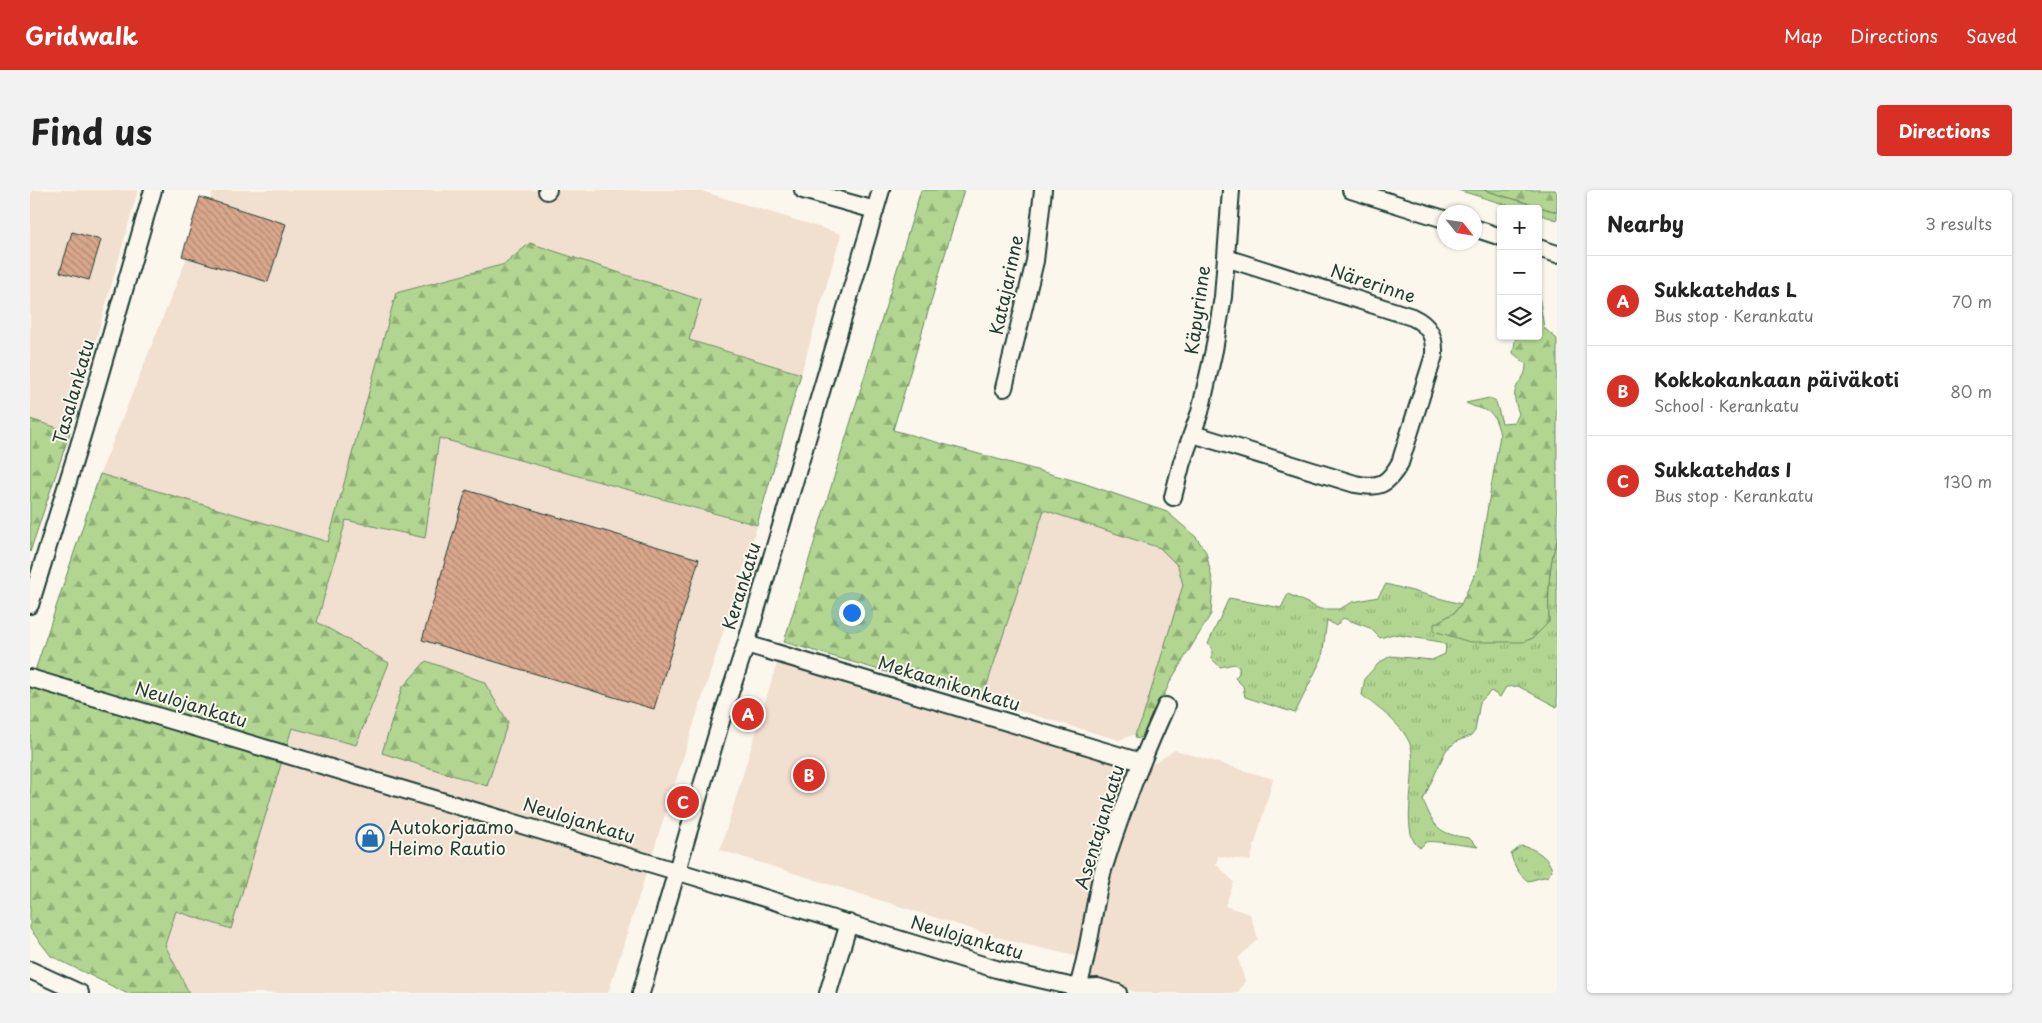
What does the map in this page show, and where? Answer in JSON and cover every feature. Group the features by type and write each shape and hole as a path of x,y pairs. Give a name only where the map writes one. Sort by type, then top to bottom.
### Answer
{"street":[{"name":"Tasalankatu","path":"30,604 84,429 153,190"},
{"path":"803,190 875,210"},
{"name":"Kerankatu","path":"641,993 722,714 746,644 881,190"},
{"name":"Katajarinne","path":"1004,388 1035,261 1043,190"},
{"name":"Käpyrinne","path":"1173,497 1200,412 1214,350 1223,298 1231,190"},
{"path":"1351,190 1437,217"},
{"path":"1482,231 1497,236"},
{"path":"1542,249 1557,254"},
{"name":"Närerinne","path":"1192,434 1355,484 1375,487 1393,475 1400,462 1434,354 1435,343 1429,328 1412,317 1226,258"},
{"name":"Mekaanikonkatu","path":"746,644 1141,762"},
{"name":"Neulojankatu","path":"30,678 677,871 996,969 1077,990 1098,987 1118,993"},
{"name":"Asentajankatu","path":"1077,990 1084,969 1103,871 1141,762 1166,706"},
{"path":"828,993 849,923"},
{"path":"30,970 80,993"}],"shaded area":[{"path":"30,190 138,190 70,432 30,419"},
{"path":"214,190 698,190 841,234 801,374 689,340 701,300 505,264 396,293 328,542 100,474"},
{"path":"439,438 757,526 608,993 189,993 164,945 176,911 231,928 292,728 355,744 389,663 317,622 346,519 425,538"},
{"path":"1044,510 1160,548 1178,566 1183,585 1142,720 1135,734 1119,740 982,700"},
{"path":"777,663 899,701 1143,770 1175,750 1273,779 1250,861 1218,856 1216,864 1234,882 1225,906 1250,914 1258,939 1238,958 1245,981 1238,993 1139,993 1084,975 1088,959 1007,940 720,850"}],"green space":[{"path":"921,190 964,190 893,430 1083,483 1167,512 1196,537 1206,552 1213,584 1211,614 1171,680 1152,721 1142,737 1136,739 1135,734 1142,720 1183,585 1178,566 1160,548 1044,510 982,700 784,642"},
{"path":"1458,190 1484,190 1534,205 1507,205"},
{"path":"1484,190 1557,190 1557,212 1542,207 1542,205 1534,205"},
{"path":"1542,207 1557,212 1557,220 1542,215"},
{"path":"530,243 701,300 689,340 801,374 757,525 439,438 425,538 346,520 317,622 389,663 356,745 292,728 231,929 176,911 165,945 189,993 126,993 51,956 30,929 30,686 100,474 328,542 396,293 505,264"},
{"path":"1542,315 1544,328 1557,339 1557,540 1549,580 1549,622 1533,638 1523,642 1470,642 1434,631 1434,624 1454,613 1461,604 1477,570 1500,435 1495,419 1489,412 1466,403 1489,398 1496,402 1502,423 1515,422 1519,414 1515,393 1524,374 1526,364 1513,353 1515,340 1542,340"},
{"path":"30,419 70,432 30,552"},
{"path":"1557,540 1557,707 1518,686 1506,687 1500,697 1491,691 1480,702 1475,731 1471,736 1457,741 1446,750 1423,800 1439,828 1450,834 1469,838 1478,847 1443,842 1426,842 1420,848 1413,840 1409,815 1413,769 1410,744 1396,723 1362,695 1365,678 1379,663 1390,656 1432,660 1445,654 1446,646 1441,642 1393,634 1380,638 1370,628 1343,618 1336,626 1327,620 1322,658 1295,713 1245,697 1243,686 1235,678 1239,673 1239,667 1234,664 1220,667 1212,659 1212,648 1208,644 1229,598 1281,608 1288,594 1320,609 1339,609 1353,602 1378,597 1386,584 1461,604 1454,613 1434,624 1549,622 1549,580"},
{"path":"426,661 484,682 508,722 487,786 382,753 402,688"},
{"path":"1521,846 1535,851 1548,861 1552,870 1548,876 1528,881 1522,876 1511,854"}],"building":[{"path":"200,197 286,224 268,282 182,256"},
{"path":"72,232 101,240 89,280 60,272"},
{"path":"466,490 699,559 654,709 422,640"}],"place":[{"name":"Sukkatehdas L","path":"748,714"},
{"name":"Kokkokankaan päiväkoti","path":"809,775"},
{"name":"Sukkatehdas I","path":"683,802"},
{"name":"Autokorjaamo Heimo Rautio","path":"370,838"}]}
